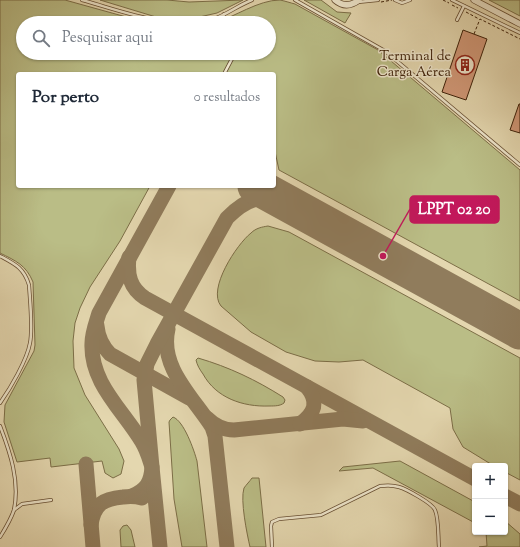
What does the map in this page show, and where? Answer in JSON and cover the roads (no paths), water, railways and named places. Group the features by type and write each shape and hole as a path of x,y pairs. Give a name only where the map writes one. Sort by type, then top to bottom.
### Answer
{"street":[{"path":"335,0 339,4 348,5 358,1"},
{"path":"474,0 518,23"}],"lane":[{"path":"82,0 140,16"},
{"path":"218,16 252,0"},
{"path":"295,0 385,51 520,165"},
{"path":"358,1 378,0"},
{"path":"394,0 402,3 410,0"},
{"path":"452,0 520,33"},
{"path":"457,20 464,6"},
{"path":"225,72 231,60"},
{"path":"0,256 24,272 29,285 31,342 20,368 0,403"},
{"path":"0,426 10,455 15,478 16,493 13,511 0,537"},
{"path":"272,547 272,522 279,519 321,515 375,488 388,485 400,487 432,505 436,511 439,547"},
{"path":"13,511 22,504 51,500"}],"place":[{"name":"Terminal de Carga Aérea","path":"465,65"},
{"name":"LPPT 02 20","path":"383,256"}]}
